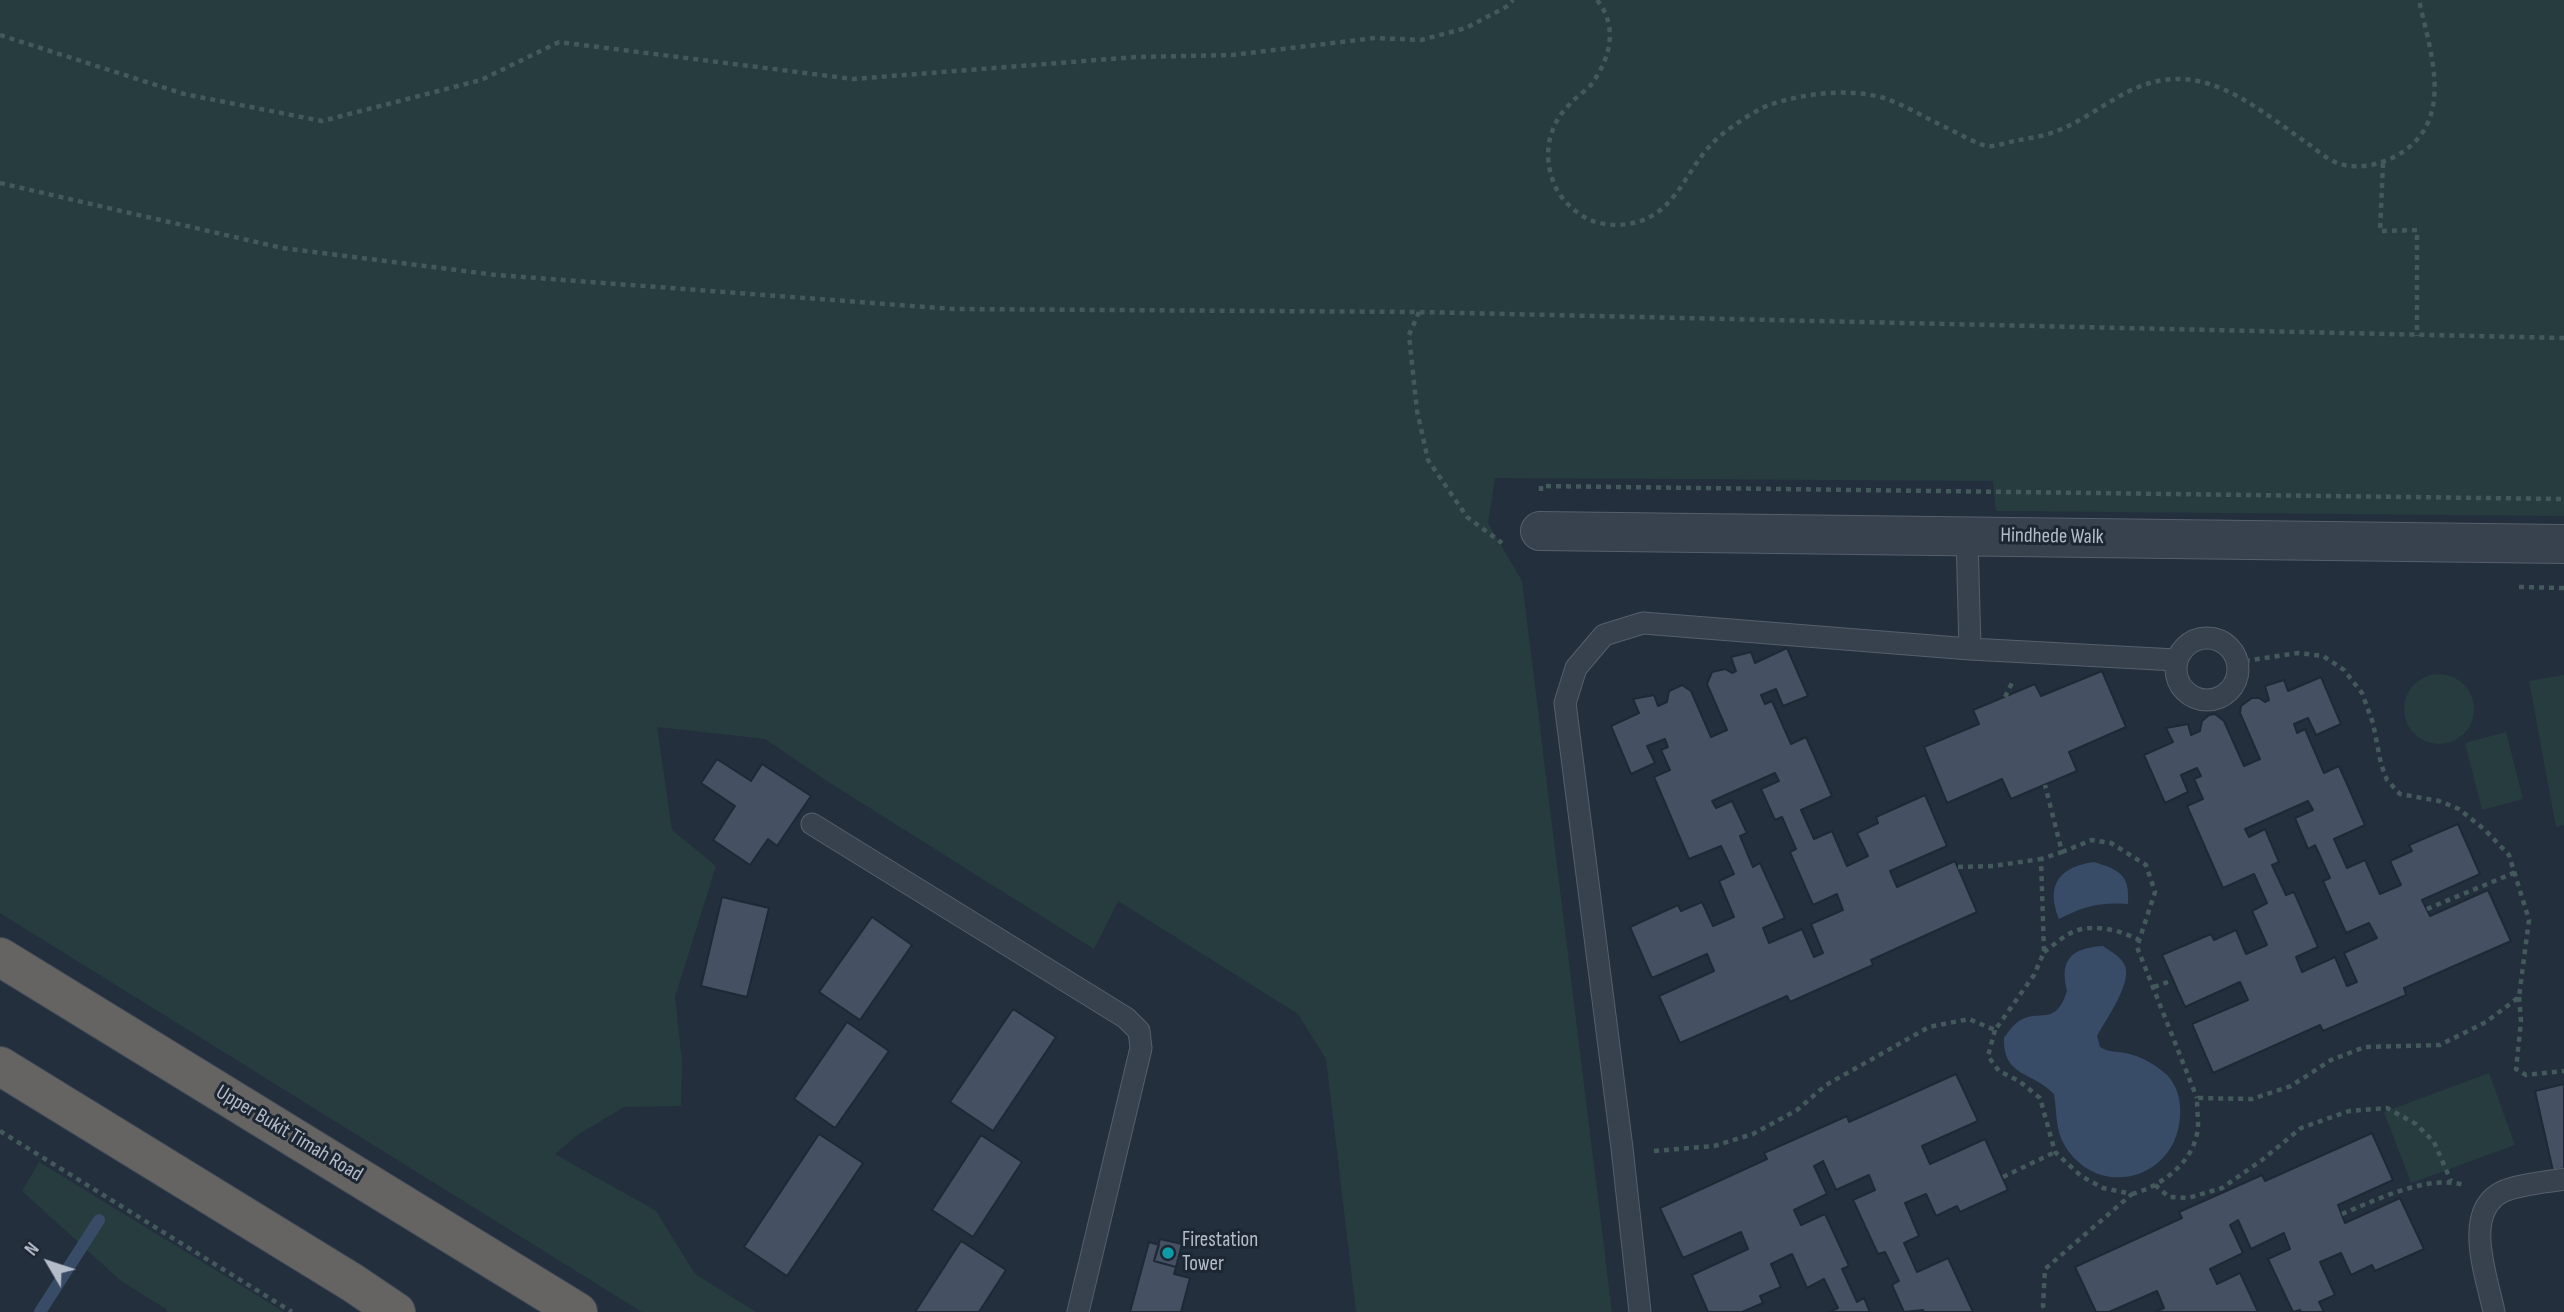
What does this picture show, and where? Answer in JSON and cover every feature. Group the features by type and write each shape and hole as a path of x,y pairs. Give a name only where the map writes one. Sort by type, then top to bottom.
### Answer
{"highway":[{"name":"Upper Bukit Timah Road","path":"0,957 578,1312"},
{"path":"0,1066 397,1312"}],"street":[{"name":"Hindhede Walk","path":"1525,540 1967,536 2564,544"}],"lane":[{"path":"1967,536 1970,649"},
{"path":"1640,1312 1622,1148 1565,703 1576,668 1604,635 1643,622 1970,649 2176,660"},
{"path":"2206,637 2219,639 2230,646 2238,662 2239,671 2235,684 2227,694 2215,700 2201,701 2180,686 2175,673 2176,660 2193,640 2206,637"},
{"path":"813,824 1126,1018 1139,1031 1141,1048 1078,1312"},
{"path":"2494,1312 2479,1243 2480,1217 2490,1202 2504,1191 2564,1179"}],"path":[{"path":"0,35 184,94 322,121 481,80 559,42 853,79 1136,57 1232,55 1375,38 1421,40 1465,28 1506,7 1513,0"},
{"path":"1597,0 1608,17 1611,33 1609,49 1604,64 1589,87 1568,105 1555,124 1548,145 1548,167 1555,189 1569,206 1587,219 1609,225 1632,224 1653,216 1670,202 1719,137 1768,105 1825,91 1884,98 1988,146 2055,132 2115,99 2151,83 2190,79 2227,89 2335,162 2359,167 2383,163 2404,152 2421,135 2432,114 2437,90 2419,0"},
{"path":"2383,163 2380,231 2417,230 2417,336"},
{"path":"0,183 282,248 496,275 953,309 1419,312 2564,338"},
{"path":"1419,312 1409,335 1418,411 1428,460 1467,517 1525,540"},
{"path":"2238,662 2298,653 2323,656 2344,670 2362,693 2373,723 2387,780 2400,794 2439,800 2459,809 2485,830 2509,855 2529,920 2519,996 2521,1021 2516,1069 2526,1075 2564,1071"},
{"path":"2045,785 2062,852"},
{"path":"1958,867 1993,866 2041,859 2092,841 2111,843 2146,865 2155,892 2137,947 2197,1098 2198,1129 2189,1152 2171,1175 2132,1194 2045,1269 2043,1306 2046,1312"},
{"path":"2041,859 2044,952 2034,975 1996,1030 1988,1056 1999,1071 2019,1081 2040,1098 2055,1152 2081,1176 2104,1188 2132,1194"},
{"path":"2427,909 2516,872"},
{"path":"2044,952 2073,932 2096,928 2124,932 2139,940"},
{"path":"2154,987 2168,982"},
{"path":"2197,1098 2252,1099 2291,1086 2331,1060 2365,1046 2440,1045 2486,1022 2519,996"},
{"path":"1622,1148 1660,1152 1714,1146 1753,1134 1797,1110 1826,1085 1929,1027 1969,1019 1996,1030"},
{"path":"2155,1185 2169,1197 2188,1198 2222,1188 2301,1128 2348,1111 2387,1108 2416,1124 2434,1142 2451,1181"},
{"path":"0,1131 292,1312"},
{"path":"2003,1177 2055,1152"},
{"path":"2342,1214 2405,1189 2451,1181 2477,1189 2490,1202"}],"green space":[{"path":"0,0 2564,0 2564,516 1996,511 1993,481 1495,478 1488,523 1522,581 1612,1312 1356,1312 1326,1059 1298,1014 1118,901 1094,949 830,783 765,739 657,727 672,830 716,866 675,997 682,1062 681,1106 624,1107 576,1136 555,1154 656,1211 695,1274 756,1312 642,1312 0,913"},
{"path":"2439,674 2464,684 2474,709 2464,734 2439,744 2414,734 2404,709 2414,684"},
{"path":"2564,675 2564,825 2556,827 2529,681"},
{"path":"2506,732 2523,799 2482,810 2465,743"},
{"path":"2489,1073 2515,1145 2411,1183 2384,1112"},
{"path":"39,1162 284,1312 167,1312 121,1281 22,1191"}],"water":[{"path":"2094,862 2122,875 2127,886 2128,904 2092,906 2059,919 2054,896 2059,879 2072,868"},
{"path":"2103,946 2120,959 2126,971 2122,990 2097,1036 2100,1047 2136,1056 2159,1068 2174,1085 2180,1105 2176,1138 2166,1155 2151,1168 2134,1175 2116,1177 2097,1173 2080,1163 2065,1146 2058,1127 2054,1094 2014,1067 2008,1060 2004,1038 2019,1021 2027,1017 2046,1015 2057,1009 2067,991 2065,971 2070,958 2083,950"}],"building":[{"path":"1787,648 1808,696 1783,706 1776,689 1761,695 1765,704 1772,701 1791,744 1806,737 1832,796 1801,810 1814,839 1832,831 1847,866 1868,856 1857,833 1878,823 1876,817 1925,795 1947,846 1890,871 1897,887 1955,861 1977,912 1871,960 1873,965 1790,1002 1787,996 1680,1043 1659,996 1714,971 1707,954 1652,978 1630,927 1678,905 1681,911 1702,902 1713,926 1734,917 1719,881 1734,874 1721,846 1689,859 1654,777 1670,770 1661,750 1668,747 1665,739 1647,746 1655,763 1631,774 1611,726 1639,713 1633,699 1654,695 1658,706 1667,702 1669,691 1682,685 1691,691 1711,737 1727,730 1707,684 1712,672 1725,669 1732,673 1736,671 1731,657 1751,652 1755,663","holes":["1775,773 1779,781 1761,789 1775,820 1782,817 1796,849 1790,852 1813,905 1837,894 1843,910 1811,924 1823,953 1814,957 1802,929 1769,943 1763,928 1785,918 1760,863 1753,867 1740,836 1747,833 1732,801 1716,808 1712,801"]},
{"path":"2102,671 2126,727 2069,752 2077,771 2011,799 2002,779 1947,803 1924,747 1979,724 1973,710 2035,684 2041,696"},
{"path":"2321,677 2341,724 2316,735 2308,718 2294,724 2297,733 2305,729 2324,773 2339,766 2365,825 2334,839 2347,868 2365,860 2380,894 2401,885 2390,861 2412,851 2409,845 2458,824 2480,874 2422,900 2430,916 2488,890 2511,941 2404,988 2406,995 2323,1031 2320,1025 2213,1073 2192,1024 2248,1000 2240,982 2185,1007 2162,955 2211,934 2214,940 2236,930 2246,954 2267,945 2252,911 2267,903 2254,874 2223,888 2187,806 2203,799 2194,779 2201,776 2197,768 2181,775 2188,792 2165,803 2144,755 2173,742 2166,728 2188,724 2191,735 2200,731 2202,721 2215,714 2224,721 2244,766 2260,759 2240,713 2241,706 2252,698 2265,702 2269,700 2265,686 2284,680 2288,691","holes":["2308,801 2313,810 2295,818 2308,849 2315,845 2330,878 2323,881 2346,933 2369,923 2377,938 2344,953 2357,982 2347,986 2335,957 2302,972 2296,957 2318,947 2294,892 2286,895 2272,865 2279,862 2265,829 2249,837 2245,829"]},
{"path":"717,759 751,781 762,764 811,796 777,846 768,839 750,865 713,840 735,806 701,783"},
{"path":"722,897 769,908 747,997 701,986"},
{"path":"872,917 912,945 860,1020 819,992"},
{"path":"1013,1009 1056,1037 993,1131 950,1102"},
{"path":"847,1022 889,1051 835,1128 794,1099"},
{"path":"1956,1074 1978,1121 1922,1146 1930,1164 1985,1139 2008,1190 1960,1212 1957,1206 1936,1216 1926,1194 1905,1203 1919,1236 1904,1243 1917,1272 1948,1258 1973,1312 1904,1312 1892,1285 1899,1281 1885,1252 1878,1254 1853,1200 1875,1190 1869,1175 1836,1190 1823,1161 1814,1166 1827,1194 1794,1210 1801,1225 1825,1214 1849,1266 1842,1269 1857,1302 1864,1298 1870,1312 1829,1312 1838,1308 1824,1279 1807,1288 1792,1254 1771,1264 1781,1287 1760,1296 1763,1303 1742,1312 1708,1312 1692,1275 1748,1249 1741,1232 1683,1258 1660,1208 1767,1159 1764,1153 1847,1116 1849,1122"},
{"path":"2564,1084 2564,1168 2553,1171 2535,1091"},
{"path":"2372,1133 2393,1180 2338,1205 2345,1223 2400,1198 2424,1249 2375,1271 2372,1265 2351,1275 2341,1253 2320,1262 2335,1295 2319,1302 2324,1312 2293,1312 2268,1259 2290,1249 2284,1233 2251,1249 2238,1220 2230,1225 2243,1253 2210,1269 2217,1284 2240,1273 2258,1312 2155,1312 2164,1308 2157,1291 2109,1312 2096,1312 2075,1267 2182,1218 2179,1212 2262,1175 2265,1181"},
{"path":"819,1134 863,1163 787,1276 744,1247"},
{"path":"981,1135 1022,1162 973,1237 932,1210"},
{"name":"Firestation Tower","path":"1160,1239 1182,1244 1176,1267 1154,1261"},
{"path":"961,1241 1006,1270 979,1312 915,1312"},
{"path":"1149,1242 1159,1245 1154,1261 1176,1267 1174,1274 1190,1278 1181,1312 1130,1312"}],"waterway":[{"path":"40,1312 99,1220"}],"place":[{"name":"Firestation Tower","path":"1168,1253"}]}
